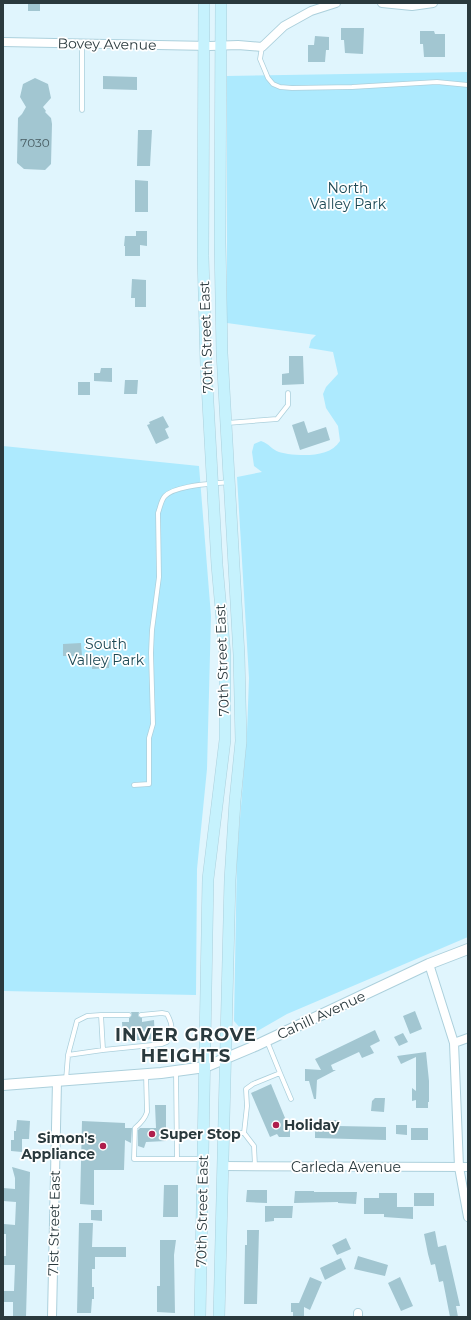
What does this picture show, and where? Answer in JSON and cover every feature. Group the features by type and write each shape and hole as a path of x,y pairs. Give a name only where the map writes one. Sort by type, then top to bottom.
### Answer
{"main road":[{"name":"70th Street East","path":"204,3 212,46 220,242 222,353 239,655 241,741 235,801 230,880 219,1317"},
{"name":"70th Street East","path":"200,1317 208,878 225,740 225,655 217,565 206,366 203,256 212,46 220,3"}],"street":[{"path":"262,47 284,26 311,11 336,3"},
{"path":"382,3 412,6 433,3"},
{"name":"Bovey Avenue","path":"3,42 212,46 238,45 262,47"},
{"name":"Cahill Avenue","path":"3,1085 146,1074 205,1067 266,1041 429,964 468,949"},
{"path":"429,964 454,1043 458,1167 468,1217"},
{"path":"454,1043 468,1038"},
{"name":"71st Street East","path":"52,1317 62,1081"},
{"name":"Carleda Avenue","path":"223,1166 468,1167"}],"lane":[{"path":"82,44 82,110"},
{"path":"262,47 260,59 268,78 273,84 280,87 352,87 437,82 468,85"},
{"path":"226,424 277,420 288,405 288,392"},
{"path":"134,786 149,784 149,738 153,724 151,653 152,630 159,577 158,513 163,497 170,492 187,487 230,482"},
{"path":"68,1055 162,1044 167,1042 172,1033 172,1023 167,1014 141,1015"},
{"path":"101,1015 103,1050"},
{"path":"62,1081 77,1020 87,1016 129,1015"},
{"path":"266,1041 291,1099"},
{"path":"176,1071 177,1159"},
{"path":"255,1167 254,1146 244,1133 247,1106 246,1089 253,1084 280,1073"},
{"path":"146,1074 147,1112 141,1123 135,1128 134,1159 204,1159"},
{"path":"224,1133 244,1133"}],"green space":[{"name":"North Valley Park","path":"468,72 468,937 287,1014 254,1033 242,1030 234,1021 237,856 247,732 249,678 237,477 262,472 254,466 252,452 254,444 261,441 274,450 280,452 309,455 324,453 336,446 340,441 338,426 326,408 323,394 326,387 338,374 333,352 309,348 311,340 316,335 227,323 227,76"},
{"name":"South Valley Park","path":"3,446 199,466 211,616 207,769 197,869 196,995 3,991"}],"building":[{"path":"28,3 40,3 40,11 28,11"},
{"path":"341,28 364,28 363,54 345,53 344,40 341,40"},
{"path":"420,31 434,31 435,34 445,34 445,57 424,57 423,44 420,44"},
{"path":"315,36 329,37 329,50 326,50 325,62 308,62 308,45 314,45"},
{"path":"103,76 137,77 137,90 103,89"},
{"path":"35,78 48,84 51,98 43,107 46,111 45,112 51,118 52,124 51,164 45,170 24,169 17,163 18,118 26,107 20,97 23,84"},
{"path":"138,130 152,130 150,166 137,166"},
{"path":"135,180 148,181 148,212 135,212"},
{"path":"136,231 147,231 147,246 140,245 140,256 125,256 125,236 136,236"},
{"path":"132,279 146,280 146,307 135,307 135,298 131,298"},
{"path":"289,356 303,356 304,384 282,385 282,374 289,373"},
{"path":"101,368 112,368 112,382 94,381 94,373 100,373"},
{"path":"125,380 138,380 137,394 124,394"},
{"path":"78,382 90,382 90,395 78,395"},
{"path":"163,416 169,427 165,429 169,438 156,444 147,425 150,424 149,422"},
{"path":"304,421 308,433 326,427 330,440 300,450 292,425"},
{"path":"81,643 82,656 63,656 63,644"},
{"path":"92,656 110,656 109,668 92,669"},
{"path":"415,1011 422,1029 410,1034 403,1016"},
{"path":"131,1012 139,1012 138,1016 142,1018 142,1022 154,1020 155,1039 123,1041 122,1022 129,1022 129,1018 132,1015"},
{"path":"375,1030 380,1041 370,1046 374,1053 362,1058 359,1052 331,1065 333,1070 336,1070 317,1080 316,1099 314,1099 309,1081 305,1081 305,1069 321,1070 315,1059"},
{"path":"403,1033 408,1042 399,1046 394,1037"},
{"path":"426,1052 429,1081 428,1108 416,1108 416,1100 412,1101 412,1088 416,1091 416,1057 401,1064 397,1056"},
{"path":"271,1084 290,1130 290,1137 279,1137 277,1134 270,1137 251,1093"},
{"path":"375,1098 385,1098 384,1112 371,1111 372,1101"},
{"path":"155,1105 166,1105 166,1141 146,1142 144,1148 138,1146 138,1130 140,1128 156,1128"},
{"path":"17,1120 30,1121 29,1139 22,1139 22,1152 11,1151 11,1140 14,1140 14,1131 16,1131"},
{"path":"330,1120 338,1120 338,1126 386,1127 386,1140 315,1138 315,1126 330,1126"},
{"name":"Simon's Appliance","path":"82,1121 125,1123 125,1128 132,1128 131,1143 125,1140 124,1170 94,1170 94,1205 80,1204"},
{"path":"396,1125 407,1125 407,1135 396,1134"},
{"path":"411,1128 428,1128 428,1140 411,1140"},
{"path":"12,1167 30,1172 26,1317 13,1317 13,1302 3,1302 3,1291 14,1291 15,1265 3,1265 3,1256 6,1256 6,1234 3,1234 4,1224 15,1225 16,1202 3,1201 3,1188 15,1189 15,1178"},
{"path":"164,1185 178,1185 178,1217 163,1217"},
{"path":"247,1190 267,1190 267,1203 246,1202"},
{"path":"295,1191 357,1192 356,1204 338,1202 294,1203"},
{"path":"379,1193 397,1193 397,1207 413,1207 413,1219 384,1217 384,1214 364,1214 364,1198 379,1198"},
{"path":"414,1193 434,1193 434,1206 414,1206"},
{"path":"265,1206 293,1206 292,1218 274,1218 274,1221 265,1222"},
{"path":"91,1210 102,1210 102,1221 91,1220"},
{"path":"79,1223 93,1223 92,1247 126,1247 126,1257 95,1257 95,1269 92,1269 94,1299 92,1299 91,1313 77,1313"},
{"path":"247,1230 259,1230 257,1304 244,1304 245,1245 247,1245"},
{"path":"435,1231 438,1247 446,1245 460,1306 456,1306 458,1317 450,1317 443,1281 439,1282 435,1264 431,1265 428,1254 424,1234"},
{"path":"346,1238 351,1249 337,1255 332,1245"},
{"path":"160,1240 176,1240 174,1255 175,1313 157,1312 157,1286 160,1286"},
{"path":"358,1256 388,1265 385,1276 354,1269"},
{"path":"341,1258 346,1269 325,1280 320,1268"},
{"path":"310,1277 322,1282 310,1310 304,1307 304,1317 293,1317 293,1312 291,1312 291,1303 299,1303"},
{"path":"400,1277 413,1306 401,1311 388,1283"}],"place":[{"name":"Holiday","path":"276,1125"},
{"name":"Super Stop","path":"152,1134"},
{"name":"Simon's Appliance","path":"103,1146"}],"district":[{"name":"INVER GROVE HEIGHTS","path":"186,1045"}]}
